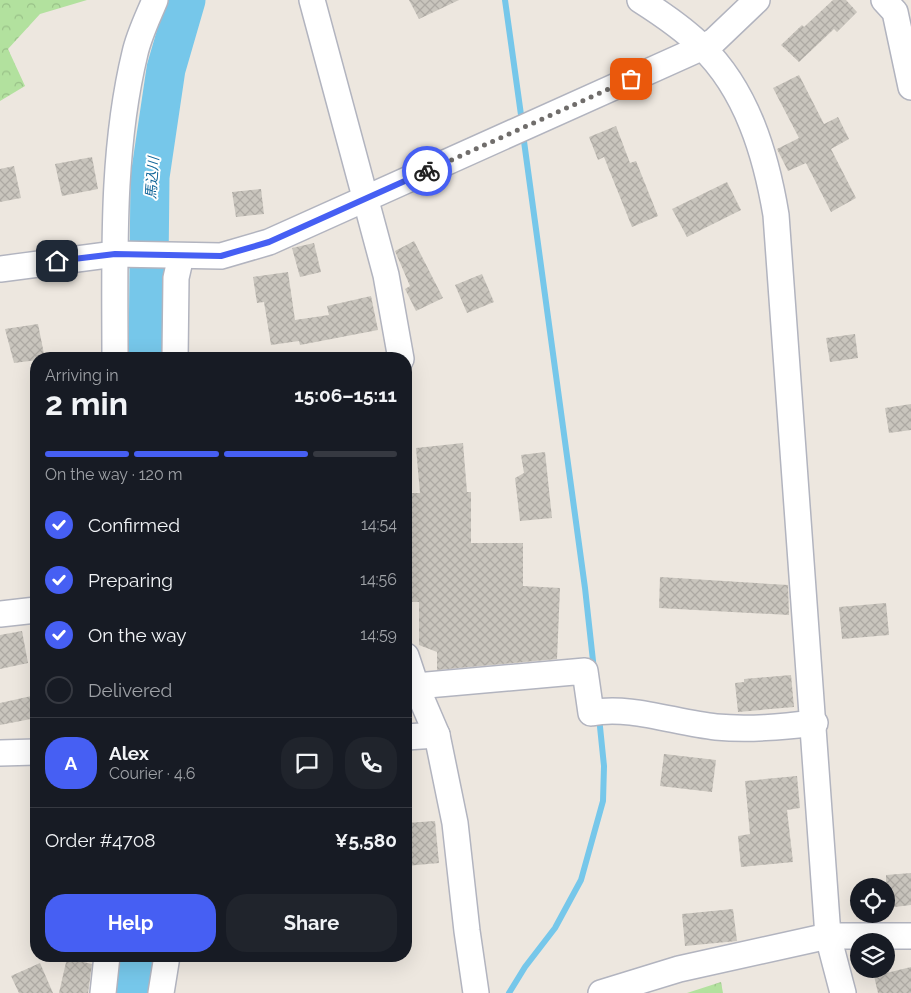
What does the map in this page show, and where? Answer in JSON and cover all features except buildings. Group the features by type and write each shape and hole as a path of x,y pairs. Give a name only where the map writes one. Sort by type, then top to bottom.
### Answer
{"street":[{"path":"115,352 115,254 122,123 135,51 155,0"},
{"path":"312,0 386,275 400,352"},
{"path":"640,0 678,25 703,47 730,83 750,120 768,169 776,215 828,936 843,993"},
{"path":"0,268 115,254 221,256 269,242 703,47 714,41 757,0"},
{"path":"884,0 895,12 911,87"},
{"path":"175,352 177,256"},
{"path":"0,614 30,611"},
{"path":"416,686 585,671 600,711 715,726 759,729 814,723"},
{"path":"412,674 437,735 455,823 476,993"},
{"path":"412,737 437,735"},
{"path":"0,753 30,752"},
{"path":"601,993 679,969 828,936 911,936"},
{"path":"103,993 106,962"},
{"path":"162,993 166,962"}],"green space":[{"path":"0,0 87,0 40,14 8,49 25,86 0,101"},
{"path":"721,982 723,993 687,993"}],"waterway":[{"name":"馬込川","path":"148,352 150,177 166,69 186,0"},
{"path":"505,0 522,122"},
{"path":"523,134 585,588 594,670"},
{"path":"509,993 525,967 555,928 581,880 603,801 604,766 599,717"},
{"name":"馬込川","path":"129,993 134,962"}],"way so far":[{"path":"427,171 631,79"}],"route":[{"path":"57,261 115,254 221,256 269,242 427,171"}]}
